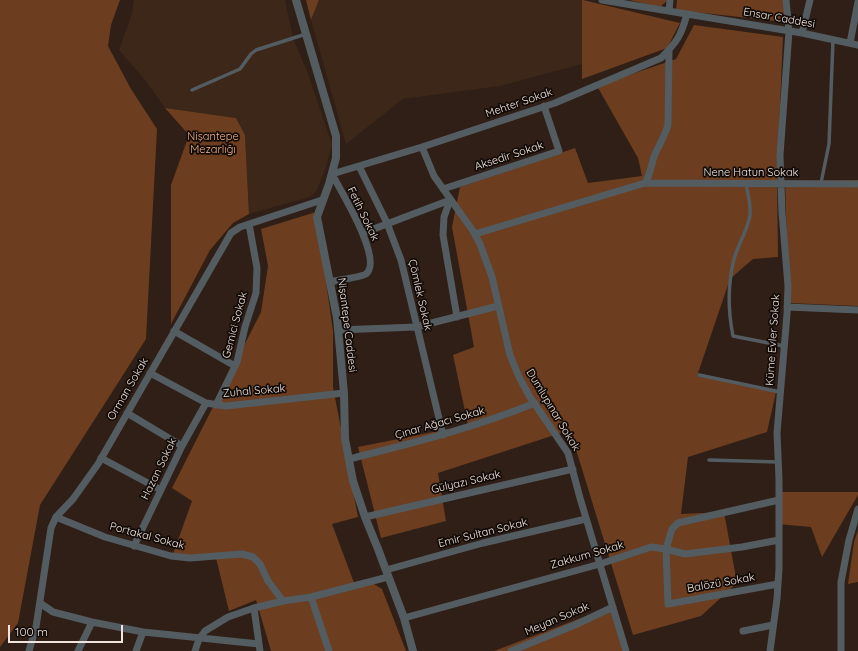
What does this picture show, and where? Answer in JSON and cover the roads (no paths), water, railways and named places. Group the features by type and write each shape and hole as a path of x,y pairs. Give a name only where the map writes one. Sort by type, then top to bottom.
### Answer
{"street":[{"name":"Nişantepe Caddesi","path":"296,0 336,136 336,158 317,217 338,330 344,393 345,439 353,481 365,517 404,618 412,651"},
{"name":"Ensar Caddesi","path":"602,0 802,33 858,45"},
{"path":"669,11 670,0"},
{"name":"Küme Evler Sokak","path":"770,651 778,584 777,433 788,286 780,156 789,31 786,0"},
{"path":"802,33 810,0"},
{"path":"850,43 858,2"},
{"name":"Mehter Sokak","path":"332,174 422,147 544,106 661,58 682,33 687,14"},
{"path":"645,183 668,125 669,50"},
{"name":"Aksedir Sokak","path":"443,189 559,151 544,106"},
{"name":"Dumlupınar Sokak","path":"422,147 434,176 475,234 480,244 492,277 510,356 519,377 568,453 586,519 626,651"},
{"name":"Çömlek Sokak","path":"359,166 387,224 401,260 443,435"},
{"name":"Fetih Sokak","path":"330,282 365,275 371,264 370,254 363,233 332,174"},
{"name":"Nene Hatun Sokak","path":"475,234 645,183 858,184"},
{"name":"Orman Sokak","path":"29,651 36,627 51,528 56,517 73,499 101,458 231,233 240,227 322,200"},
{"path":"363,233 450,200"},
{"path":"450,200 444,218 443,235 457,317"},
{"name":"Gemici Sokak","path":"216,405 235,366 256,293 257,268 249,224"},
{"path":"338,330 416,327 498,306"},
{"path":"787,307 858,310"},
{"path":"174,331 235,366"},
{"name":"Zuhal Sokak","path":"150,373 206,403 216,405 226,406 344,393"},
{"name":"Hazan Sokak","path":"134,546 182,446 206,403"},
{"name":"Çınar Ağacı Sokak","path":"349,459 443,435 496,418 535,403"},
{"path":"127,413 182,446"},
{"path":"101,458 162,490"},
{"name":"Gülyazı Sokak","path":"365,517 573,469"},
{"path":"666,548 672,529 678,523 778,500"},
{"path":"841,651 841,582 849,540 858,509"},
{"name":"Portakal Sokak","path":"56,517 105,537 171,556 190,558 242,554 253,557 260,564 268,581 282,601"},
{"name":"Emir Sultan Sokak","path":"199,639 205,631 228,618 254,608 282,601 311,597 483,543 586,519"},
{"name":"Zakkum Sokak","path":"404,618 600,564 651,547 666,548 685,554 742,547 778,540"},
{"name":"Balözü Sokak","path":"666,548 668,604 778,584"},
{"path":"311,597 329,651"},
{"path":"40,603 53,612 92,622 143,632 260,648 254,608"},
{"name":"Meyan Sokak","path":"511,651 575,625 613,607"},
{"path":"78,651 92,622"},
{"path":"743,631 774,625"},
{"path":"136,651 143,632"},
{"path":"194,651 199,639"}],"lane":[{"path":"192,90 240,69 251,54 256,50 306,34"},
{"path":"821,184 829,144 833,40"},
{"path":"746,184 750,205 750,215 734,260 729,295 733,336 784,346"},
{"path":"699,375 780,392"},
{"path":"709,460 778,462"}],"park label":[{"name":"Nişantepe Mezarlığı","path":"213,143"}]}
